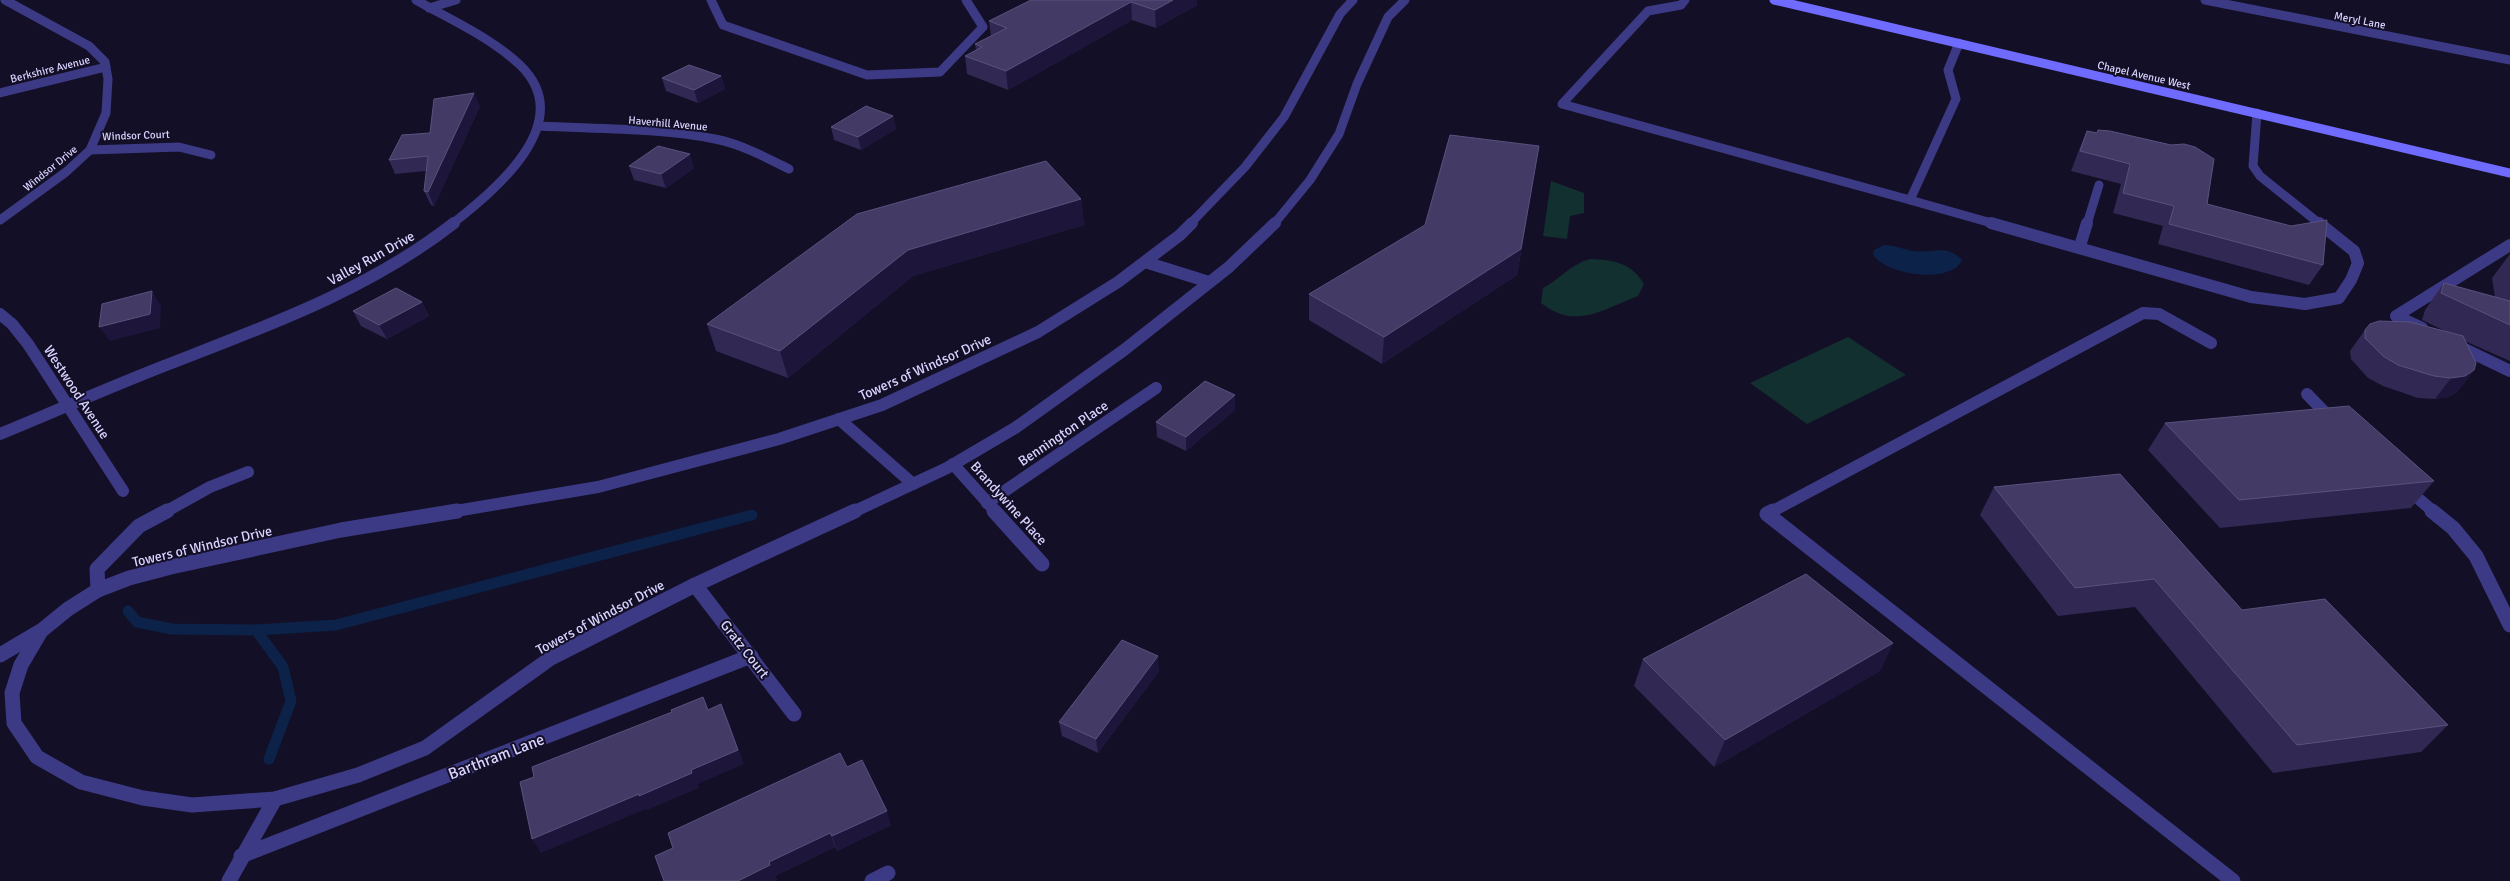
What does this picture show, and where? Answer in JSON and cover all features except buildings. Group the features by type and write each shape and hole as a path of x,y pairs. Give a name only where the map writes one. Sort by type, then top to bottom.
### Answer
{"main road":[{"name":"Chapel Avenue West","path":"1774,0 2510,173"}],"street":[{"path":"5,0 89,46 105,62 106,67"},
{"name":"Valley Run Drive","path":"0,434 285,319 384,269 431,241 477,207 510,174 534,143 541,109 539,92 527,73 510,56 416,0"},
{"path":"429,8 456,0"},
{"path":"712,0 723,25 867,76 940,72 983,27 966,0"},
{"name":"Towers of Windsor Drive","path":"1353,0 1340,14 1284,117 1245,167 1180,235 1118,282 1038,332 882,405 778,438 598,487 341,530 171,566 129,578 98,590 68,609 41,631 21,665 12,693 14,723 37,757 81,782 143,798 192,805 275,799 358,775 425,748 551,658 695,585 953,464 1015,428 1124,350 1209,282 1272,227 1310,180 1339,134 1357,84 1388,17 1405,0"},
{"path":"1685,0 1681,5 1648,10 1562,104 2080,246 2251,297 2296,305 2318,304 2340,298 2358,263 2354,251 2260,176 2253,166 2257,113"},
{"name":"Meryl Lane","path":"2205,0 2510,60"},
{"path":"1910,200 1956,99 1948,70 1959,43"},
{"name":"Berkshire Avenue","path":"0,93 106,67"},
{"name":"Windsor Drive","path":"0,220 66,172 90,150 106,113 108,80 106,67"},
{"name":"Haverhill Avenue","path":"539,126 651,132 715,139 755,152 789,169"},
{"name":"Windsor Court","path":"90,150 179,147 211,155"},
{"path":"2080,246 2099,185"},
{"path":"2431,333 2396,316 2510,245"},
{"path":"1145,262 1209,282"},
{"path":"2211,342 2159,314 2143,313 1767,514 2233,881"},
{"name":"Westwood Avenue","path":"0,314 8,318 21,334 124,491"},
{"path":"2449,341 2510,371"},
{"name":"Bennington Place","path":"987,503 1156,388"},
{"path":"2307,394 2344,432"},
{"path":"840,419 912,484"},
{"name":"Brandywine Place","path":"953,464 1042,564"},
{"path":"98,590 97,569 139,526 210,487 248,472"},
{"path":"2394,477 2453,528 2476,556 2510,625"},
{"name":"Gratz Court","path":"695,585 752,656 794,714"},
{"path":"0,655 41,631"},
{"name":"Barthram Lane","path":"241,856 752,656"},
{"path":"228,881 275,799"},
{"path":"872,881 888,873"}],"green space":[{"path":"1551,181 1584,193 1584,213 1570,216 1567,239 1543,236"},
{"path":"1590,259 1614,262 1633,271 1644,284 1638,296 1589,315 1577,316 1553,311 1541,303 1543,288 1577,264"},
{"path":"1848,337 1906,375 1807,424 1750,383"}],"water":[{"path":"1884,245 1920,252 1944,250 1962,260 1956,268 1945,273 1932,275 1903,272 1880,261 1873,254 1874,250"}],"waterway":[{"path":"256,630 336,625 752,515"},
{"path":"128,611 137,622 172,629 256,630"},
{"path":"256,630 283,667 291,701 269,759"}]}
